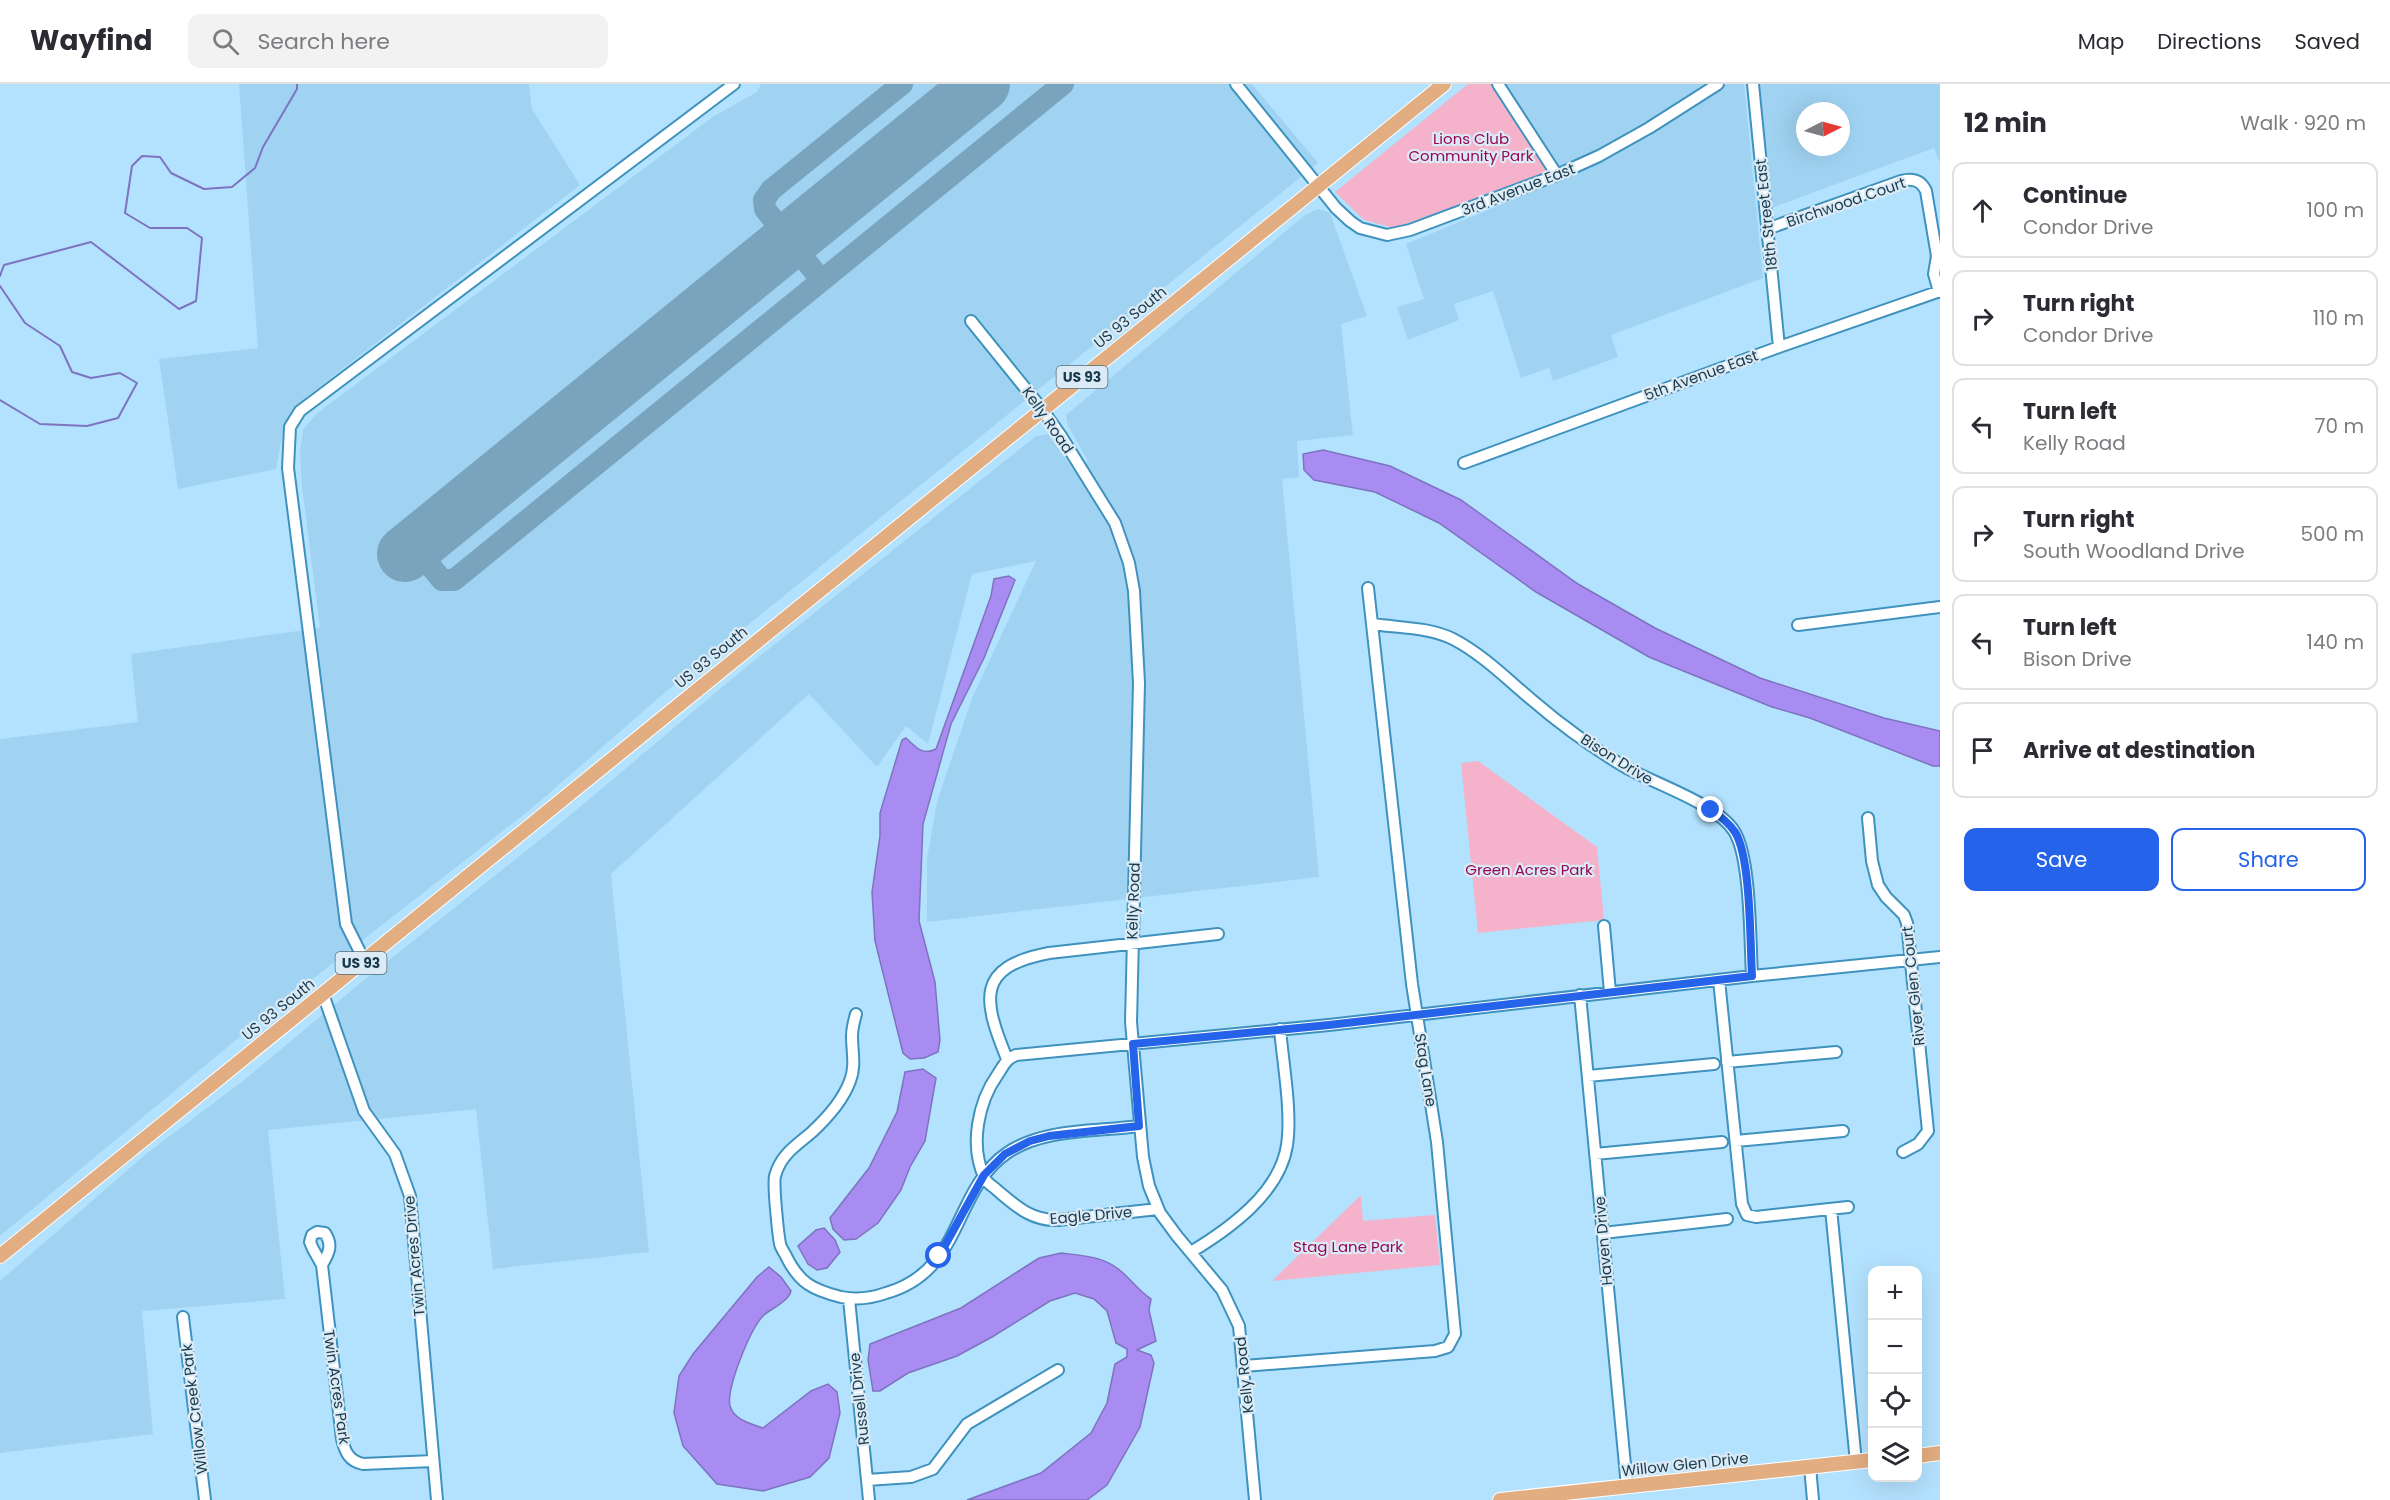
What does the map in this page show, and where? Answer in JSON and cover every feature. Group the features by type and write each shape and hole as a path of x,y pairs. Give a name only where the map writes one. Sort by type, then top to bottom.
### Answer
{"main road":[{"name":"US 93 South","path":"0,1256 1444,84"},
{"path":"1922,1455 1940,1453"},
{"name":"Willow Glen Drive","path":"1500,1500 1868,1460"}],"street":[{"path":"364,960 346,924 288,468 290,427 300,411 353,370 734,84"},
{"name":"3rd Avenue East","path":"1236,84 1336,207 1360,228 1386,235 1410,230 1557,175 1639,135 1718,84"},
{"path":"1498,84 1557,175"},
{"name":"18th Street East","path":"1753,84 1779,347"},
{"name":"Birchwood Court","path":"1767,229 1901,181 1917,180 1923,184 1926,191 1936,256 1934,274 1939,292"},
{"name":"5th Avenue East","path":"1464,463 1779,347 1939,292"},
{"name":"Kelly Road","path":"971,321 1042,409 1115,523 1126,549 1132,577 1140,683 1132,944 1133,1044 1139,1126 1147,1179 1158,1209 1168,1225 1222,1290 1234,1313 1242,1339 1255,1500"},
{"name":"Stag Lane","path":"1244,1366 1435,1352 1448,1347 1453,1341 1455,1325 1437,1142 1412,984 1368,588"},
{"path":"1798,625 1940,607"},
{"name":"Bison Drive","path":"1372,624 1431,631 1454,639 1487,662 1541,708 1600,751 1652,781 1711,810 1728,824 1740,842 1744,864 1752,976"},
{"name":"River Glen Court","path":"1868,818 1872,861 1878,885 1886,897 1904,915 1911,960 1928,1131 1918,1144 1904,1152"},
{"path":"1604,927 1610,992"},
{"path":"1007,1059 992,1018 990,1001 993,983 1004,969 1028,957 1218,934"},
{"path":"984,1175 978,1144 981,1109 991,1084 1007,1059 1016,1055 1280,1029 1940,957"},
{"path":"1719,980 1742,1204 1747,1215 1756,1217 1848,1207"},
{"name":"Twin Acres Drive","path":"323,994 364,1111 395,1154 410,1196 437,1500"},
{"name":"Haven Drive","path":"1580,995 1627,1486"},
{"path":"856,1014 852,1034 854,1065 850,1082 826,1119 785,1153 775,1177 780,1244 794,1272 809,1285 830,1294 849,1299 870,1297 900,1290 925,1274 948,1242 984,1175 1005,1154 1039,1138 1139,1126"},
{"path":"1191,1252 1221,1233 1253,1203 1273,1181 1282,1164 1287,1145 1288,1124 1280,1029"},
{"path":"1728,1062 1836,1052"},
{"path":"1588,1076 1714,1064"},
{"path":"1736,1141 1843,1131"},
{"path":"1595,1154 1722,1142"},
{"name":"Eagle Drive","path":"984,1175 990,1185 1016,1207 1045,1220 1158,1209"},
{"path":"1831,1209 1856,1462"},
{"path":"1603,1233 1727,1219"},
{"name":"Twin Acres Park","path":"322,1265 342,1439 347,1455 354,1461 371,1465 433,1461"},
{"name":"Russell Drive","path":"849,1299 869,1500"},
{"name":"Willow Creek Park","path":"183,1317 205,1500"},
{"path":"867,1480 911,1477 933,1469 966,1424 1058,1370"},
{"path":"1810,1467 1813,1500"}],"shaded area":[{"path":"239,84 529,84 532,109 580,185 305,398 283,432 276,469 178,489 159,359 258,348"},
{"path":"761,84 1252,84 1318,163 669,689 531,809 255,1024 0,1236 0,739 138,722 131,654 320,628 302,487 300,452 303,430 316,414 714,116 757,92"},
{"path":"1491,84 1744,84 1763,278 1611,335 1618,357 1553,381 1549,368 1521,378 1493,291 1454,304 1459,320 1408,340 1397,307 1424,299 1406,244 1558,181"},
{"path":"1758,84 1940,84 1940,163 1934,148 1771,208"},
{"path":"1318,209 1330,213 1367,316 1341,324 1353,435 1297,441 1299,477 1282,479 1319,877 927,922 927,858 937,802 972,698 1036,561 972,574 928,744 906,726 877,767 809,694 611,874 649,1252 493,1269 476,1109 268,1130 285,1299 142,1311 153,1434 0,1453 0,1281 146,1154 244,1080 358,985 562,822 745,668 1036,436 1048,434 1074,471 1088,461 1068,426 1066,415 1305,215"},
{"path":"1323,450 1390,466 1461,500 1578,584 1655,628 1760,678 1884,718 1940,731 1940,766 1933,766 1810,718 1772,707 1649,657 1536,592 1439,523 1375,492 1314,480 1304,470 1303,454"},
{"path":"1009,576 1015,580 984,658 951,724 923,824 919,921 935,982 940,1040 938,1052 924,1058 910,1059 903,1053 875,941 872,892 880,836 880,813 902,740 906,738 923,751 936,749 991,596 994,579"},
{"path":"923,1069 936,1078 925,1141 910,1167 901,1190 878,1223 856,1239 844,1240 833,1229 830,1218 869,1168 897,1112 905,1072"},
{"path":"824,1228 835,1240 840,1252 827,1268 817,1270 808,1264 798,1246 816,1230"},
{"path":"1061,1253 1094,1258 1109,1263 1151,1299 1149,1310 1156,1341 1137,1350 1151,1355 1154,1363 1140,1427 1107,1485 1087,1500 967,1500 1041,1473 1091,1433 1107,1403 1115,1364 1127,1357 1127,1349 1116,1343 1107,1311 1094,1299 1075,1293 1050,1301 957,1356 908,1373 880,1391 873,1391 868,1360 870,1344 961,1308 1039,1258"},
{"path":"769,1267 781,1277 791,1291 783,1302 764,1315 753,1332 732,1386 730,1406 732,1411 744,1421 763,1428 811,1391 828,1384 837,1392 840,1413 829,1458 810,1477 763,1491 717,1484 683,1446 674,1413 679,1376 693,1354 757,1277"}],"green space":[{"name":"Lions Club Community Park","path":"1468,84 1491,84 1551,172 1394,228 1364,220 1335,192"},
{"name":"Green Acres Park","path":"1478,761 1597,847 1604,920 1478,933 1461,763"},
{"name":"Stag Lane Park","path":"1361,1195 1363,1221 1435,1215 1440,1265 1272,1281"}],"waterway":[{"path":"0,276 4,265 91,242 179,309 196,301 202,238 187,228 150,228 125,213 132,166 142,156 160,157 171,173 204,189 232,187 255,168 263,147 297,89 297,84"},
{"path":"0,286 25,323 60,346 72,372 91,378 120,373 137,383 118,418 87,426 40,424 0,400"}],"taxiway":[{"path":"821,280 765,209 764,200 771,190 902,84"},
{"path":"414,546 442,580 454,580 1063,84"}],"runway":[{"path":"405,554 982,84"}],"route":[{"path":"939,1256 984,1175 1005,1154 1039,1138 1139,1126 1133,1044 1329,1025 1752,976 1743,853 1735,832 1711,810"}]}
